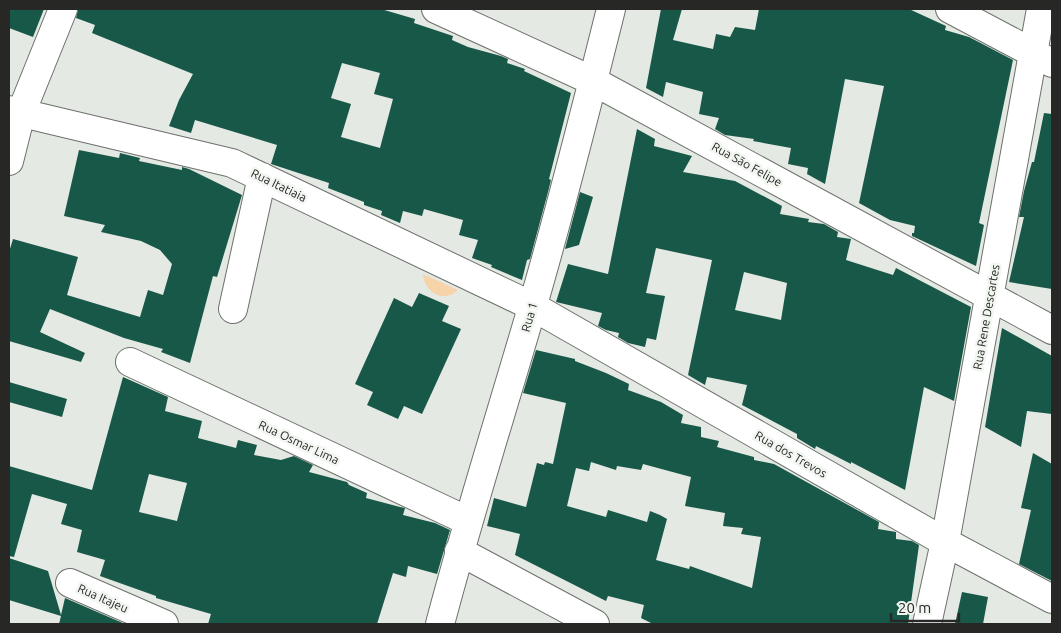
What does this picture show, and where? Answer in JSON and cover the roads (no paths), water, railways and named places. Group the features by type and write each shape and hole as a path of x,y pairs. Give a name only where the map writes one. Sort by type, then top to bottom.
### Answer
{"street":[{"path":"9,161 15,111 63,9"},
{"name":"Rua São Felipe","path":"436,9 593,80 1052,330"},
{"name":"Rua 1","path":"440,624 459,551 532,306 611,9"},
{"path":"950,9 1042,58"},
{"name":"Rua Rene Descartes","path":"927,624 945,542 990,296 1042,58 1040,9"},
{"name":"Rua Itatiaia","path":"15,111 232,163 532,306"},
{"path":"233,310 262,177"},
{"name":"Rua dos Trevos","path":"532,306 945,542 1052,599"},
{"name":"Rua Osmar Lima","path":"130,362 468,522"},
{"path":"459,551 595,624"},
{"name":"Rua Itajeu","path":"70,583 164,624"}]}
